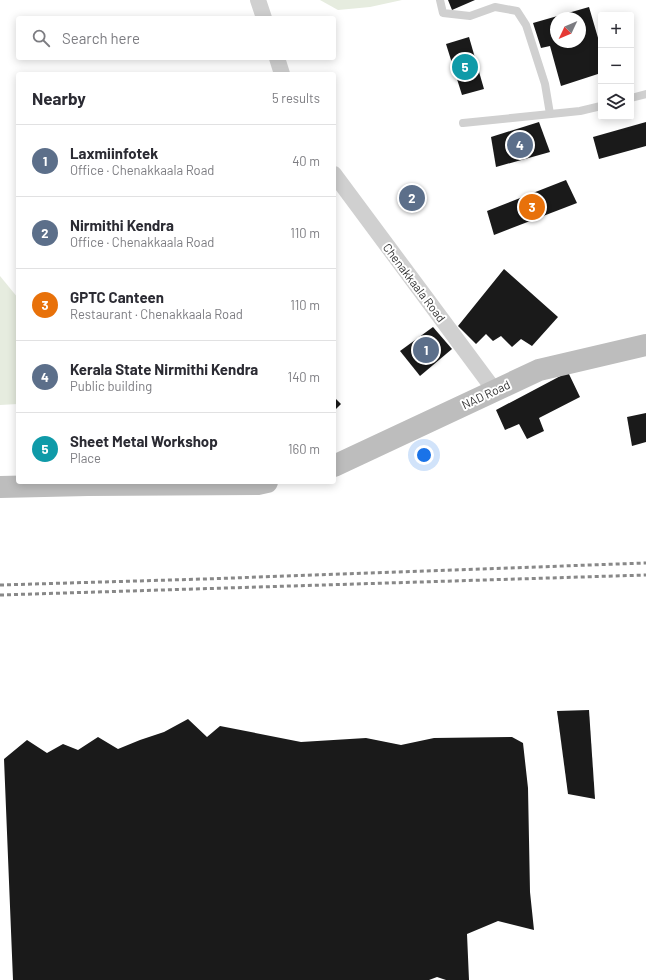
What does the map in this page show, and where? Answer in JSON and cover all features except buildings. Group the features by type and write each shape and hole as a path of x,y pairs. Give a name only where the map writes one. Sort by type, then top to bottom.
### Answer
{"street":[{"path":"258,0 263,16"},
{"path":"278,60 281,72"},
{"name":"Chenakkaala Road","path":"336,177 495,391"},
{"name":"NAD Road","path":"336,465 539,370 646,345"},
{"path":"0,487 88,484 258,484"}],"lane":[{"path":"440,0 443,14 470,16 495,7 517,12 526,25 545,84 550,114"},
{"path":"634,97 646,94"},
{"path":"462,123 580,111 598,107"}],"shaded area":[{"path":"320,0 402,0 370,7 338,10"},
{"path":"0,276 16,296 16,404 0,405"}],"railway":[{"path":"0,585 646,563"},
{"path":"0,595 646,575"}],"place":[{"name":"Sheet Metal Workshop","path":"465,67"},
{"name":"Kerala State Nirmithi Kendra","path":"520,145"},
{"name":"Nirmithi Kendra","path":"412,198"},
{"name":"GPTC Canteen","path":"532,207"},
{"name":"Laxmiinfotek","path":"426,350"}]}
